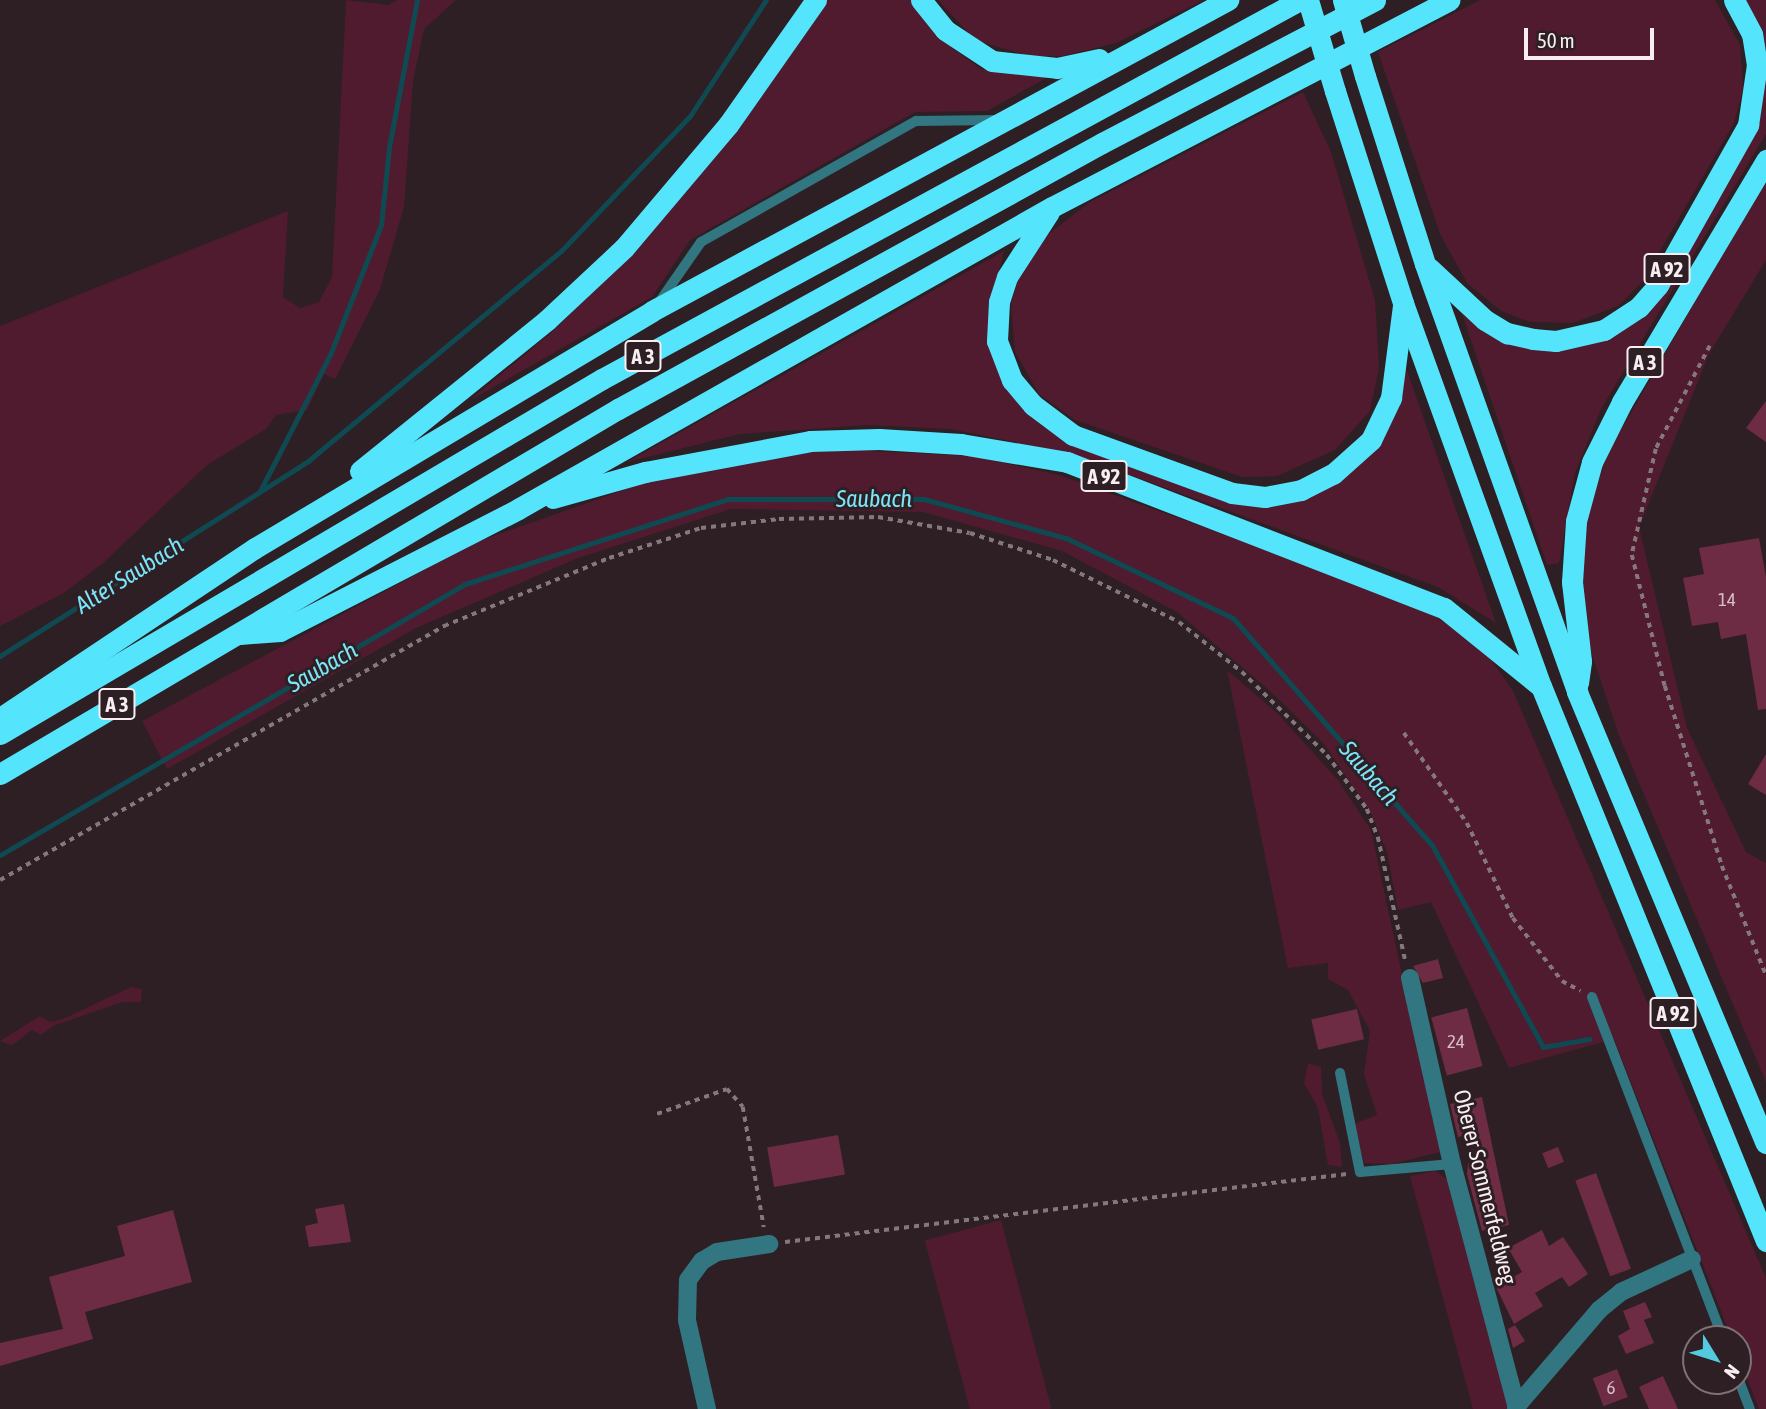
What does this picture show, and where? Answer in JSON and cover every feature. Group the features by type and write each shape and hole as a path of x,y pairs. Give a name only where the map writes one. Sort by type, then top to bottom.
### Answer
{"highway":[{"name":"A 3","path":"341,494 361,470 547,320 624,248 728,125 816,0"},
{"path":"921,0 951,36 992,61 1057,68 1128,51"},
{"name":"A 3","path":"0,718 341,494 652,311 1000,120 1228,0"},
{"name":"A 3","path":"0,734 602,379 1300,0"},
{"name":"A 92","path":"1308,0 1403,303 1541,686 1766,1241"},
{"name":"A 92","path":"1343,0 1425,264 1577,692 1766,1143"},
{"name":"A 3","path":"0,774 618,409 1102,143 1375,0"},
{"name":"A 3","path":"235,634 280,631 517,509 1052,207 1448,0"},
{"name":"A 92","path":"1425,264 1486,320 1507,333 1533,339 1556,341 1604,330 1639,307 1658,285 1748,125 1757,65 1752,34 1734,0"},
{"name":"A 3","path":"1577,692 1581,661 1572,582 1576,521 1592,462 1622,402 1766,160"},
{"name":"A 3","path":"1052,207 1012,268 999,302 997,341 1012,380 1033,405 1073,435 1232,493 1265,496 1301,490 1333,474 1371,440 1391,398 1403,303"},
{"name":"A 92","path":"517,509 645,472 810,441 879,439 993,448 1066,462 1410,592 1474,627 1541,686"}],"street":[{"name":"Oberer Sommerfeldweg","path":"1410,978 1452,1164 1517,1408"},
{"path":"707,1409 687,1320 688,1280 702,1261 717,1252 768,1244"},
{"name":"Oberer Sommerfeldweg","path":"1517,1408 1599,1310 1621,1292 1692,1259"}],"lane":[{"path":"652,311 701,242 916,121 1000,120"},
{"path":"1592,997 1718,1325"},
{"path":"1340,1073 1360,1172 1452,1164"}],"path":[{"path":"1710,346 1656,449 1632,555 1665,686 1722,866 1766,975"},
{"path":"0,880 405,646 469,615 608,558 701,528 779,519 878,517 970,533 1053,560 1179,622 1242,672 1327,755 1367,809 1378,837 1410,978"},
{"path":"1404,733 1467,823 1513,918 1562,981 1592,997"},
{"path":"657,1114 727,1089 743,1107 764,1220 762,1236 749,1247"},
{"path":"768,1244 1360,1172"}],"shaded area":[{"path":"346,0 388,5 398,0 456,0 424,29 413,81 404,207 380,289 335,379 324,374 307,410 276,415 266,429 207,465 103,563 64,593 0,626 0,326 288,211 283,297 300,308 319,302 332,277"},
{"path":"826,0 914,0 952,48 981,69 1048,77 987,111 915,112 690,240 652,297 469,401 553,331 620,266 758,102"},
{"path":"938,0 1204,0 1116,43 1063,56 1029,56 975,40"},
{"path":"1480,0 1715,0 1740,45 1743,89 1734,123 1642,282 1618,306 1573,323 1530,322 1501,311 1467,283 1440,234 1378,52"},
{"path":"1745,0 1766,0 1766,134 1601,409 1575,473 1559,563 1547,565 1462,314 1484,331 1621,331 1756,127 1765,61"},
{"path":"1303,92 1331,152 1375,300 1379,368 1370,411 1335,450 1277,476 1242,477 1075,420 1039,394 1015,352 1011,305 1020,269 1042,239 1090,202"},
{"path":"1766,179 1766,260 1709,354 1639,527 1687,728 1746,852 1766,863 1766,1082 1620,738 1590,648 1582,571 1586,522 1607,454"},
{"path":"1004,251 989,309 1015,399 1040,424 1071,444 1264,503 1351,466 1406,368 1496,623 1438,587 1152,483 1063,452 950,429 868,425 740,434 627,462"},
{"path":"846,450 972,456 1059,475 1364,585 1430,613 1483,648 1513,691 1766,1278 1766,1409 1759,1409 1752,1391 1752,1325 1726,1325 1614,1039 1509,1068 1431,902 1398,910 1387,852 1371,813 1324,744 1269,690 1177,612 1062,551 923,512 731,509 578,558 416,628 167,769 142,721 477,542 672,473 762,456"},
{"path":"1227,670 1278,714 1338,780 1371,830 1440,1152 1391,1164 1364,1163 1354,1124 1377,1115 1364,1074 1370,1031 1348,990 1328,979 1328,963 1288,968"},
{"path":"131,987 142,989 141,1002 122,1002 53,1026 41,1035 32,1030 12,1045 0,1041 40,1016 50,1022 63,1019"},
{"path":"1308,1063 1321,1067 1322,1094 1340,1143 1342,1167 1328,1165 1318,1108 1304,1083"},
{"path":"1435,1171 1450,1181 1509,1409 1473,1409 1410,1176"},
{"path":"1001,1220 1051,1408 970,1409 925,1240"}],"building":[{"path":"1766,401 1766,442 1746,428"},
{"path":"1759,538 1766,577 1766,709 1758,710 1746,634 1721,639 1718,622 1692,626 1683,578 1704,574 1699,548"},
{"path":"1766,754 1766,795 1748,784"},
{"path":"1438,959 1443,978 1423,983 1413,966"},
{"path":"1467,1008 1483,1066 1447,1076 1431,1018"},
{"path":"1357,1009 1364,1039 1318,1050 1311,1020"},
{"path":"1482,1097 1509,1225 1482,1231 1467,1174 1468,1163 1478,1160 1473,1134 1458,1137 1450,1104"},
{"path":"838,1135 845,1174 774,1187 767,1148"},
{"path":"1558,1147 1564,1162 1548,1168 1542,1153"},
{"path":"1596,1173 1631,1269 1610,1276 1575,1181"},
{"path":"344,1204 351,1242 309,1247 305,1226 318,1223 315,1209"},
{"path":"173,1210 192,1282 85,1312 93,1339 0,1366 0,1343 63,1329 49,1277 125,1256 117,1226"},
{"path":"1542,1230 1549,1246 1563,1237 1588,1274 1569,1287 1562,1277 1535,1293 1543,1306 1514,1324 1496,1287 1522,1272 1508,1248"},
{"path":"1645,1302 1652,1317 1644,1320 1654,1343 1626,1354 1618,1336 1630,1329 1623,1311"},
{"path":"1515,1325 1525,1341 1513,1348 1508,1329"},
{"path":"1617,1369 1628,1397 1603,1406 1593,1378"},
{"path":"1663,1376 1678,1409 1649,1409 1639,1387"}],"waterway":[{"path":"260,491 330,355 381,225 389,147 417,0"},
{"name":"Alter Saubach","path":"0,656 308,461 561,251 690,116 766,0"},
{"name":"Saubach","path":"0,855 465,584 728,499 924,499 1066,538 1233,618 1432,845 1543,1047 1589,1039"}]}
